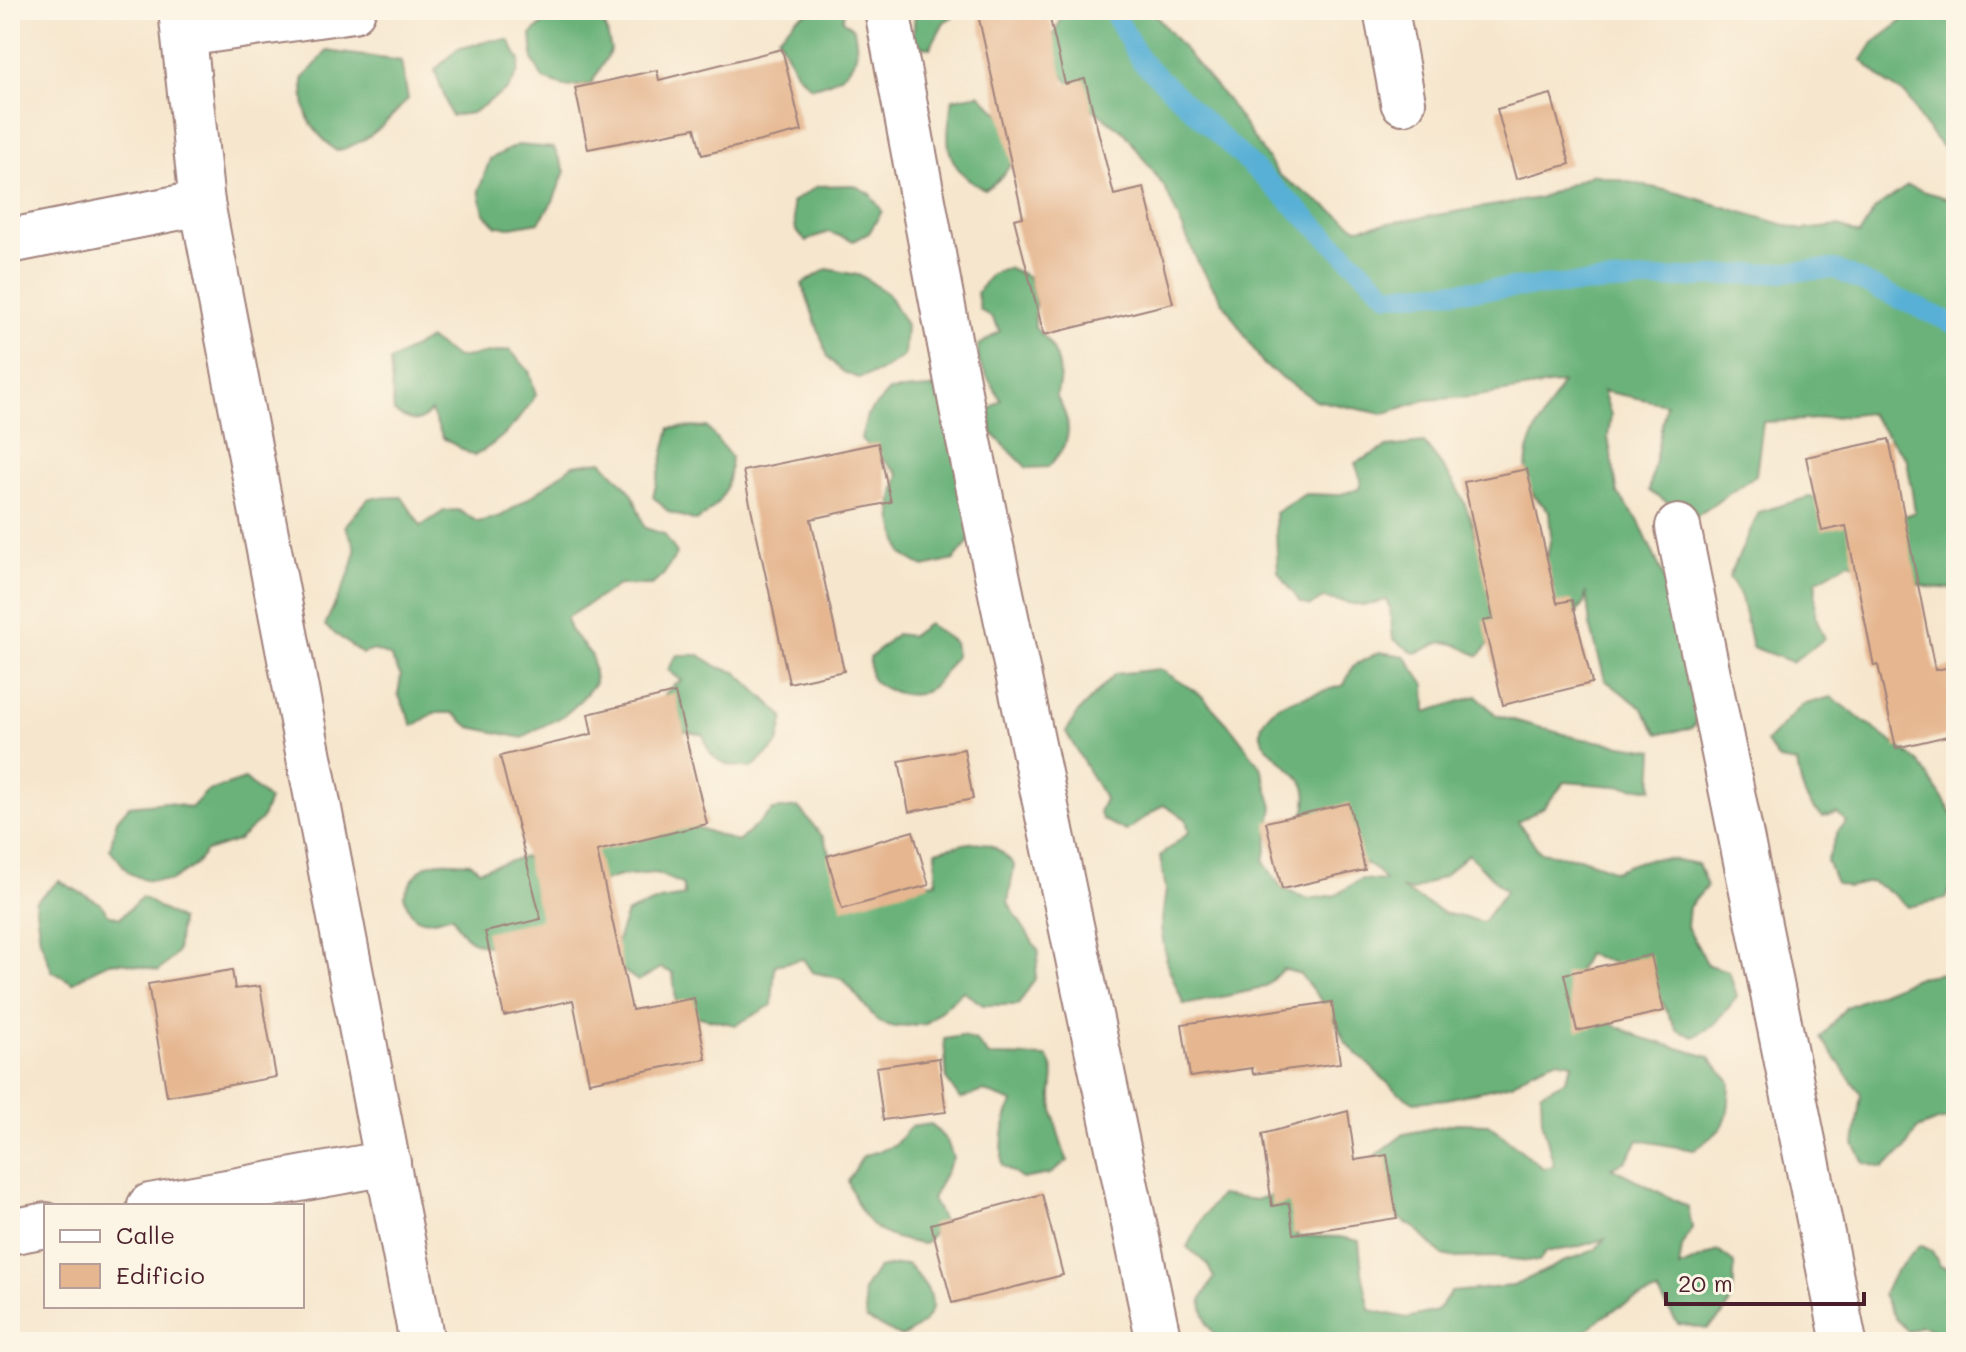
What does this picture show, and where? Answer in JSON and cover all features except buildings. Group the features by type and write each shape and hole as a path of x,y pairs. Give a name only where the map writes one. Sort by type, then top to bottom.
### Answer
{"street":[{"path":"353,10 183,22 202,203 422,1342"},
{"path":"887,10 963,413 1159,1342"},
{"path":"1386,10 1403,102"},
{"path":"10,241 202,203"},
{"path":"1678,527 1844,1342"},
{"path":"161,1204 388,1163"},
{"path":"10,1232 44,1225"}],"green space":[{"path":"812,10 844,10 843,20 854,29 857,48 854,61 845,72 832,81 811,87 797,74 778,37 797,18"},
{"path":"915,10 964,10 944,22 930,48 913,44"},
{"path":"1064,10 1151,10 1227,100 1279,175 1358,228 1539,198 1593,174 1678,193 1802,230 1839,226 1859,235 1875,209 1907,186 1956,201 1956,589 1927,587 1849,562 1816,581 1815,615 1825,639 1792,662 1752,647 1741,597 1729,577 1759,512 1809,497 1840,501 1869,529 1915,512 1907,459 1869,413 1763,422 1756,475 1697,516 1649,491 1666,404 1603,391 1611,415 1608,437 1618,494 1638,520 1679,610 1679,646 1701,719 1690,729 1658,734 1642,708 1605,680 1590,625 1586,592 1584,603 1573,618 1499,631 1479,656 1445,642 1414,653 1393,639 1387,600 1363,606 1323,598 1310,606 1300,602 1278,572 1275,513 1305,494 1337,495 1359,489 1361,480 1355,463 1387,447 1424,443 1457,489 1477,542 1547,558 1551,536 1549,511 1532,492 1526,462 1534,435 1562,383 1472,397 1425,400 1383,414 1315,400 1264,365 1200,267 1165,188 1125,133 1083,102 1047,54"},
{"path":"1917,10 1944,10 1956,17 1956,150 1943,148 1923,124 1906,95 1888,84 1862,60 1873,43"},
{"path":"593,14 606,28 611,50 591,84 567,87 543,79 533,60 531,35 548,18"},
{"path":"493,40 509,40 520,61 517,74 508,89 472,113 451,116 435,70 457,49"},
{"path":"327,51 401,61 408,99 368,137 336,151 309,120 304,92 303,79"},
{"path":"979,94 1009,122 1019,147 1006,172 984,189 960,171 948,140 953,99"},
{"path":"517,145 554,148 565,171 553,201 539,222 497,226 484,213 479,190 490,159"},
{"path":"854,185 870,194 882,211 869,233 854,241 828,232 806,241 796,231 792,202 818,186"},
{"path":"1009,268 1029,277 1035,298 1035,328 1053,350 1059,367 1056,396 1066,416 1068,433 1062,449 1048,467 1027,468 992,433 989,410 1001,400 978,361 978,346 1000,331 992,318 980,310 977,293 991,274"},
{"path":"827,269 862,276 888,294 906,325 904,356 879,372 858,378 843,372 828,357 802,284"},
{"path":"429,339 457,358 510,350 529,371 536,395 509,430 474,456 443,438 431,411 418,421 394,412 390,361"},
{"path":"942,387 977,508 968,543 954,560 924,567 902,554 895,532 892,506 899,474 861,439 867,415 889,391"},
{"path":"707,427 731,457 730,468 719,501 696,521 669,512 653,497 670,428"},
{"path":"602,461 632,493 645,528 664,534 677,553 664,574 652,585 619,585 566,618 570,630 592,656 595,683 568,712 523,738 470,727 453,713 434,713 413,726 398,694 401,676 390,656 374,650 362,654 325,626 354,557 355,549 345,526 369,498 402,497 421,526 444,511 458,510 478,522 501,516 573,465"},
{"path":"928,624 954,642 956,656 937,682 922,693 910,694 894,692 875,682 870,675 870,658 896,634 911,636"},
{"path":"1379,652 1405,656 1425,685 1426,712 1477,696 1496,715 1577,738 1654,750 1652,789 1565,782 1544,807 1518,822 1540,852 1585,859 1615,871 1647,860 1665,858 1685,861 1698,864 1707,886 1689,907 1687,927 1708,965 1729,971 1737,997 1714,1025 1694,1037 1677,1030 1662,1002 1614,963 1587,954 1574,979 1600,1018 1640,1037 1709,1057 1730,1082 1724,1123 1694,1150 1638,1140 1626,1161 1611,1167 1688,1207 1692,1228 1682,1247 1679,1268 1718,1251 1734,1263 1731,1301 1723,1315 1707,1329 1678,1324 1658,1292 1613,1311 1574,1342 1500,1342 1496,1338 1475,1342 1336,1342 1326,1336 1321,1342 1220,1342 1207,1324 1201,1300 1214,1278 1207,1264 1187,1247 1203,1217 1220,1195 1256,1200 1291,1189 1308,1216 1296,1236 1340,1237 1359,1241 1370,1310 1407,1318 1437,1311 1451,1292 1513,1286 1595,1250 1605,1239 1545,1252 1539,1262 1493,1257 1457,1258 1442,1255 1416,1229 1374,1203 1374,1157 1404,1134 1457,1123 1488,1124 1543,1168 1554,1166 1542,1120 1541,1093 1564,1081 1573,1063 1556,1060 1532,1070 1512,1084 1447,1099 1414,1102 1396,1091 1345,1042 1334,1017 1300,974 1283,969 1259,989 1184,1005 1167,964 1161,928 1166,889 1160,856 1189,832 1186,819 1163,805 1126,831 1103,820 1099,812 1105,799 1066,732 1078,712 1115,674 1160,669 1201,695 1261,767 1273,807 1264,862 1282,889 1309,899 1336,895 1361,879 1385,881 1377,871 1359,860 1304,814 1307,798 1303,783 1268,748 1262,739 1261,729 1266,718 1278,706 1344,685 1353,666","holes":["1468,854 1506,891 1483,922 1444,913 1400,888 1412,891 1444,876"]},
{"path":"677,655 699,655 718,667 736,672 784,717 778,744 752,768 720,761 710,751 704,735 682,731 654,705 682,681 668,670"},
{"path":"1831,697 1919,762 1956,819 1956,875 1946,899 1908,907 1891,892 1871,882 1847,887 1836,883 1827,861 1838,831 1847,822 1837,813 1823,817 1816,811 1804,793 1797,763 1779,760 1766,742 1802,705"},
{"path":"245,779 269,800 261,820 237,841 206,851 194,866 171,881 145,880 129,873 110,849 117,820 129,806 166,802 191,808 206,792"},
{"path":"798,807 823,837 840,875 873,888 936,882 936,851 959,845 987,844 1005,855 1014,865 1008,903 1039,952 1035,979 1018,1005 983,1005 963,991 926,1024 894,1027 878,1022 843,979 812,972 803,959 775,965 772,1005 736,1025 695,1016 676,1002 673,973 661,968 638,981 614,964 616,944 627,913 660,900 685,896 682,884 656,873 620,876 594,884 569,823 657,813 738,842 773,810"},
{"path":"524,857 547,872 552,917 502,949 471,940 461,931 452,915 421,920 407,905 404,895 417,874 430,864 471,863 479,870"},
{"path":"59,881 100,903 108,914 120,918 142,897 180,920 177,953 159,971 114,962 73,983 52,971 40,939 35,902"},
{"path":"1956,971 1956,1118 1917,1129 1905,1149 1883,1168 1864,1163 1854,1144 1861,1094 1821,1038 1846,1007 1918,977"},
{"path":"962,1036 976,1041 989,1056 1047,1057 1054,1074 1054,1114 1068,1161 1050,1174 1022,1179 1002,1165 1005,1125 1013,1102 983,1091 960,1099 947,1080 944,1039"},
{"path":"931,1124 947,1141 953,1158 932,1199 943,1221 924,1244 894,1238 874,1227 860,1209 848,1181 863,1156 894,1146 910,1127"},
{"path":"1920,1245 1932,1251 1940,1266 1956,1272 1956,1342 1944,1342 1941,1332 1920,1326 1909,1332 1895,1319 1883,1295 1895,1272"},
{"path":"907,1264 925,1285 932,1304 925,1321 901,1337 866,1319 863,1291 878,1268"}],"waterway":[{"path":"1112,10 1141,61 1388,295 1835,269 1956,325"}]}
